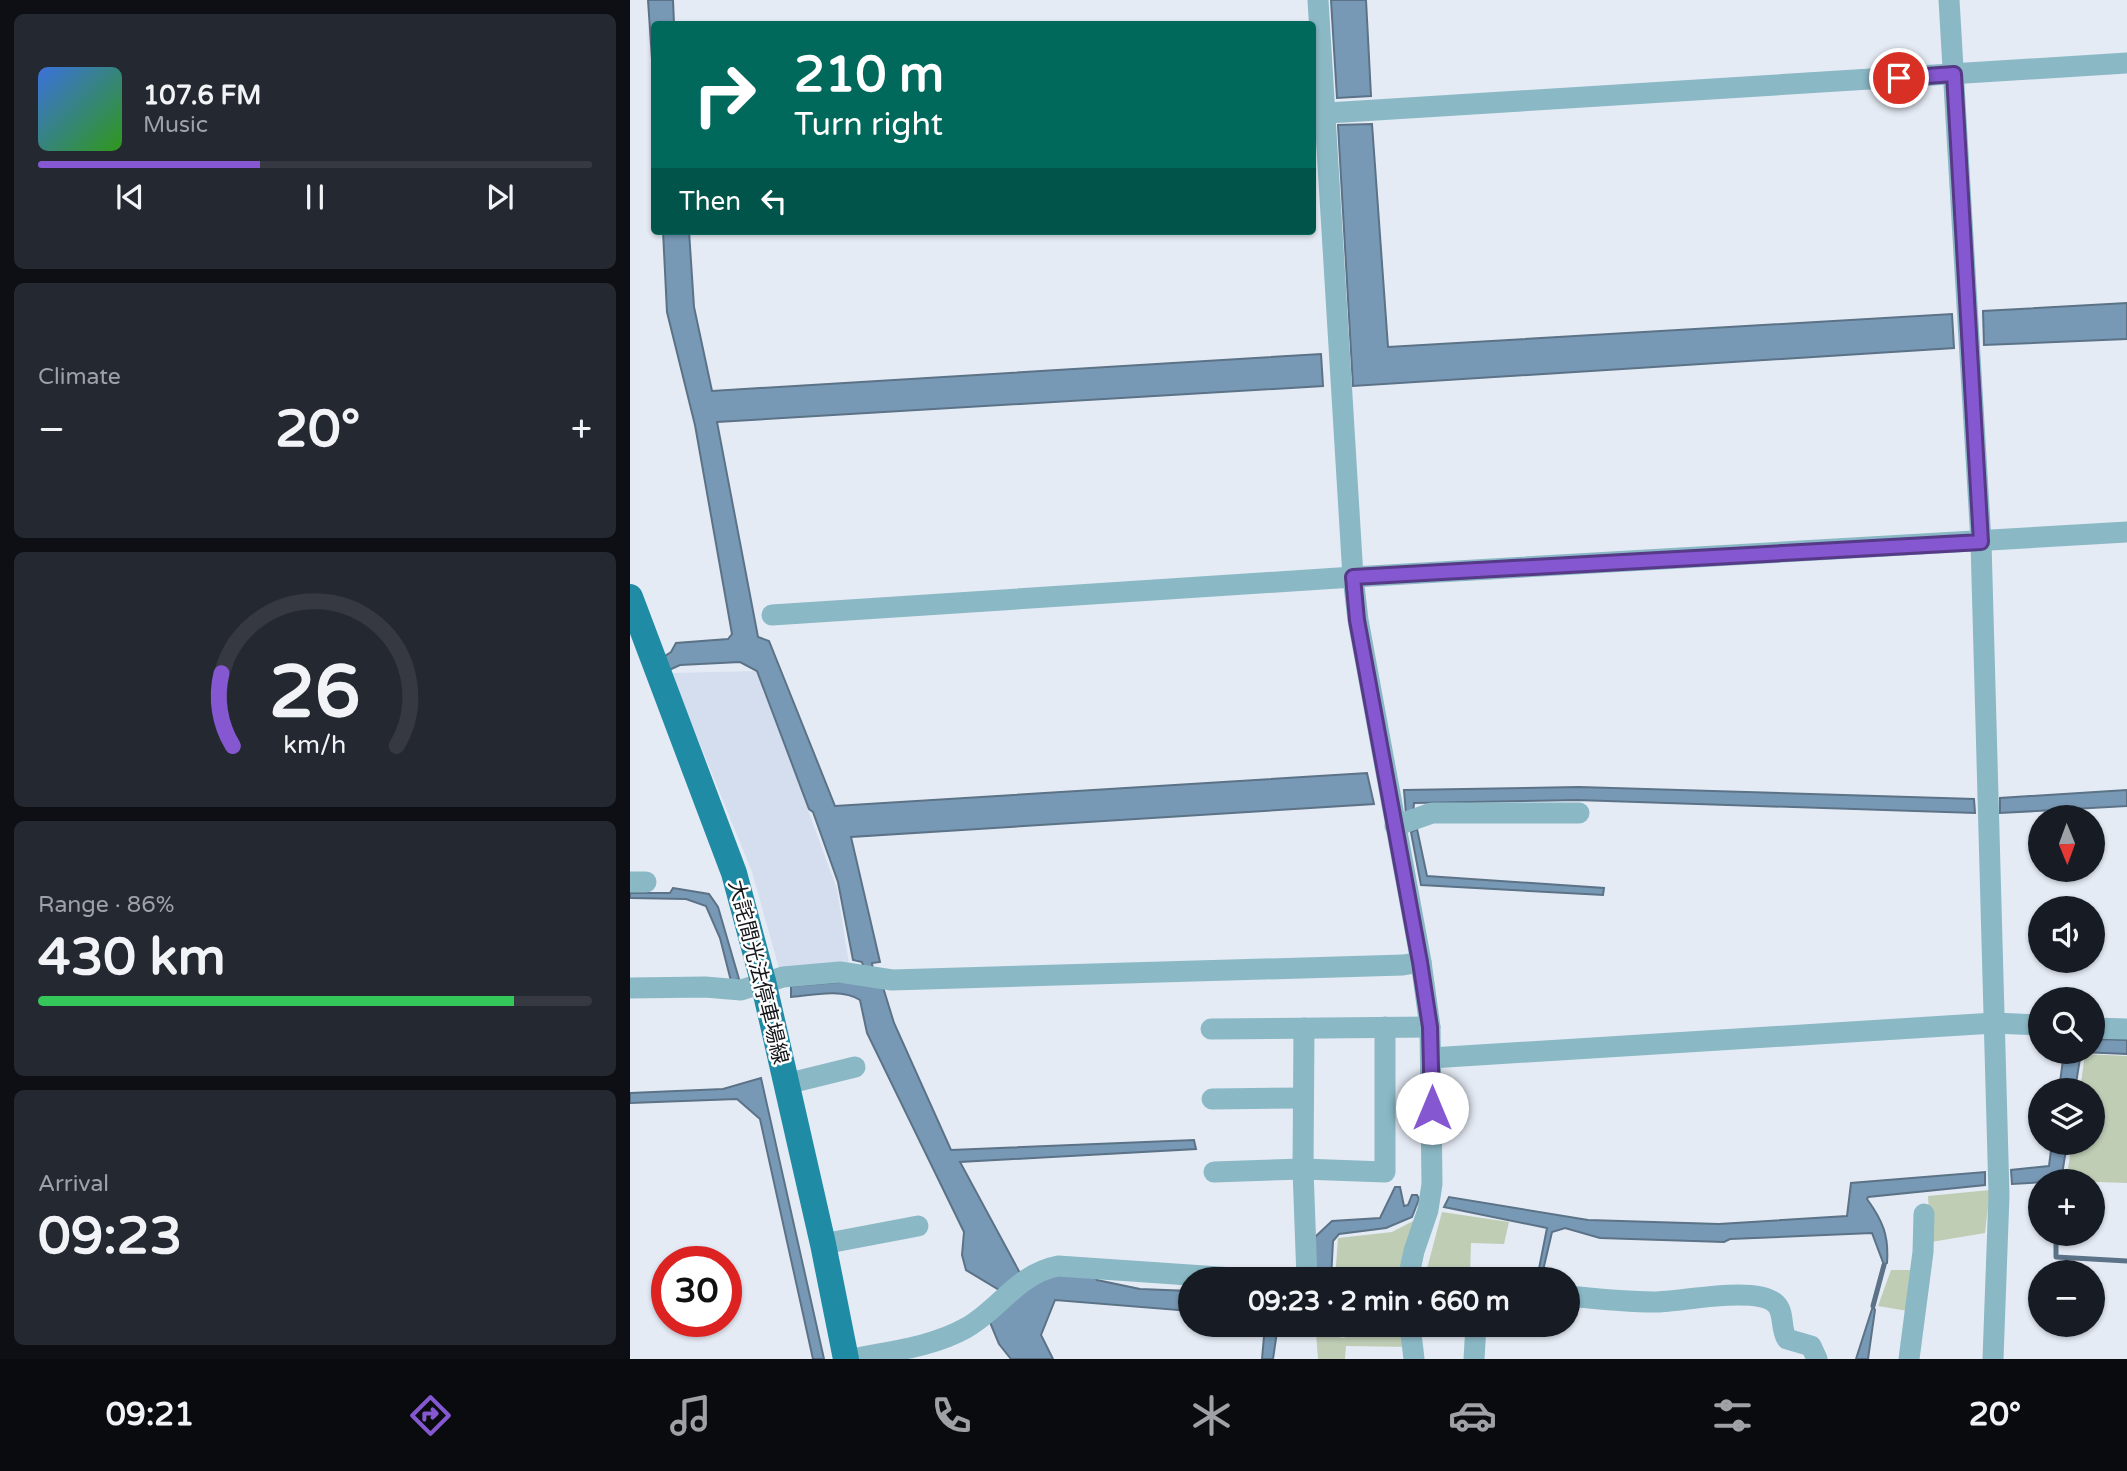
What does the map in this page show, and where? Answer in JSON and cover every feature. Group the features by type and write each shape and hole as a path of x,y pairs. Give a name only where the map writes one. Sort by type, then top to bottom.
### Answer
{"main road":[{"name":"大詫間光法停車場線","path":"630,597 734,873 763,981 823,1244 846,1359"}],"street":[{"path":"1318,0 1319,113 1357,620 1430,1027 1432,1184 1428,1210 1411,1267"},
{"path":"1949,0 1981,542 1999,1195 1993,1359"},
{"path":"1319,113 2127,63"},
{"path":"772,615 1353,577 2127,532"},
{"path":"1395,826 1432,813 1579,813"},
{"path":"630,988 705,987 741,990 783,977 840,972 892,980 1403,965 1420,962"},
{"path":"1432,1058 1994,1023 2028,1024"},
{"path":"1214,1172 1303,1169 1385,1172 1385,1027"},
{"path":"1212,1029 1430,1027"},
{"path":"1304,1028 1303,1169 1307,1267"},
{"path":"2105,1028 2127,1029"},
{"path":"786,1084 855,1068"},
{"path":"1212,1099 1303,1098"},
{"path":"1909,1359 1923,1252 1924,1214"},
{"path":"823,1244 918,1226"},
{"path":"853,1359 923,1345 969,1327 1041,1269 1058,1266 1178,1274"},
{"path":"1580,1297 1656,1302 1736,1295 1761,1297 1776,1304 1782,1317 1782,1332 1787,1339 1811,1346 1817,1359"},
{"path":"1411,1337 1414,1359"},
{"path":"1474,1359 1475,1337"}],"shaded area":[{"path":"757,671 837,889 849,964 780,972 752,872 671,673"}],"green space":[{"path":"2105,1055 2127,1056 2127,1183 2105,1182 2105,1169 2068,1169 2070,1155 2105,1155 2105,1078 2082,1078 2084,1064 2105,1064"},
{"path":"1990,1190 1985,1233 1931,1242 1928,1196"},
{"path":"1442,1212 1509,1222 1504,1244 1471,1243 1470,1267 1427,1267"},
{"path":"1415,1220 1401,1267 1336,1267 1338,1238 1392,1232"},
{"path":"1891,1270 1916,1270 1908,1311 1878,1306"},
{"path":"1316,1337 1407,1337 1410,1347 1346,1346 1345,1359 1318,1359"}],"water":[{"path":"648,0 673,0 674,21 651,21 651,44"},
{"path":"1331,0 1366,0 1371,96 1337,98"},
{"path":"1372,124 1388,347 1952,314 1954,348 1353,386 1338,125"},
{"path":"663,235 689,235 694,307 712,391 1321,354 1323,386 717,422 758,637 769,641 835,806 1367,773 1374,804 851,837 880,962 872,963 873,970 864,969 862,962 853,960 838,882 757,671 740,662 680,665 669,670 665,656 676,643 728,639 732,634 695,425 667,312"},
{"path":"2127,303 2127,339 1984,345 1983,311"},
{"path":"1579,787 1974,799 1975,813 1577,800 1414,803 1413,814 1406,814 1404,790"},
{"path":"2127,790 2127,806 2028,805 2028,811 2000,813 2000,798"},
{"path":"1417,829 1427,876 1604,888 1603,895 1421,885 1411,832"},
{"path":"673,888 709,894 718,907 739,979 731,981 720,938 706,906 686,899 630,898 630,893 670,893"},
{"path":"850,981 882,984 894,1023 951,1150 1194,1140 1196,1149 960,1162 1021,1275 1094,1275 1097,1280 1140,1289 1178,1291 1178,1310 1055,1300 1041,1335 1053,1359 1011,1359 999,1344 989,1320 999,1290 966,1270 962,1255 964,1232 867,1033 860,1000 836,993 791,997 791,986"},
{"path":"2105,1039 2127,1040 2127,1054 2105,1053"},
{"path":"2062,1064 2079,1064 2077,1078 2061,1078"},
{"path":"761,1078 824,1359 813,1359 760,1119 737,1099 630,1103 630,1093 723,1089"},
{"path":"2050,1155 2065,1155 2063,1169 2028,1169 2028,1183 2012,1184 2011,1170 2049,1166"},
{"path":"1985,1172 1985,1185 1868,1197 1886,1237 1887,1263 1884,1265 1872,1233 1730,1239 1724,1242 1600,1238 1565,1228 1552,1232 1544,1267 1539,1267 1547,1228 1444,1207 1449,1197 1588,1220 1719,1224 1847,1216 1851,1183"},
{"path":"1395,1187 1400,1187 1404,1206 1408,1205 1412,1195 1417,1195 1419,1199 1412,1217 1386,1228 1339,1234 1333,1241 1332,1267 1315,1267 1314,1238 1332,1221 1380,1218"},
{"path":"1873,1306 1875,1310 1868,1359 1856,1359"},
{"path":"1264,1337 1276,1337 1273,1359 1262,1359"}],"waterway":[{"path":"2056,1246 2056,1257 2127,1261"},
{"path":"1873,1306 1884,1265"}],"route":[{"path":"1432,1108 1430,1027 1357,620 1353,577 1981,542 1954,74 1899,78"}]}
